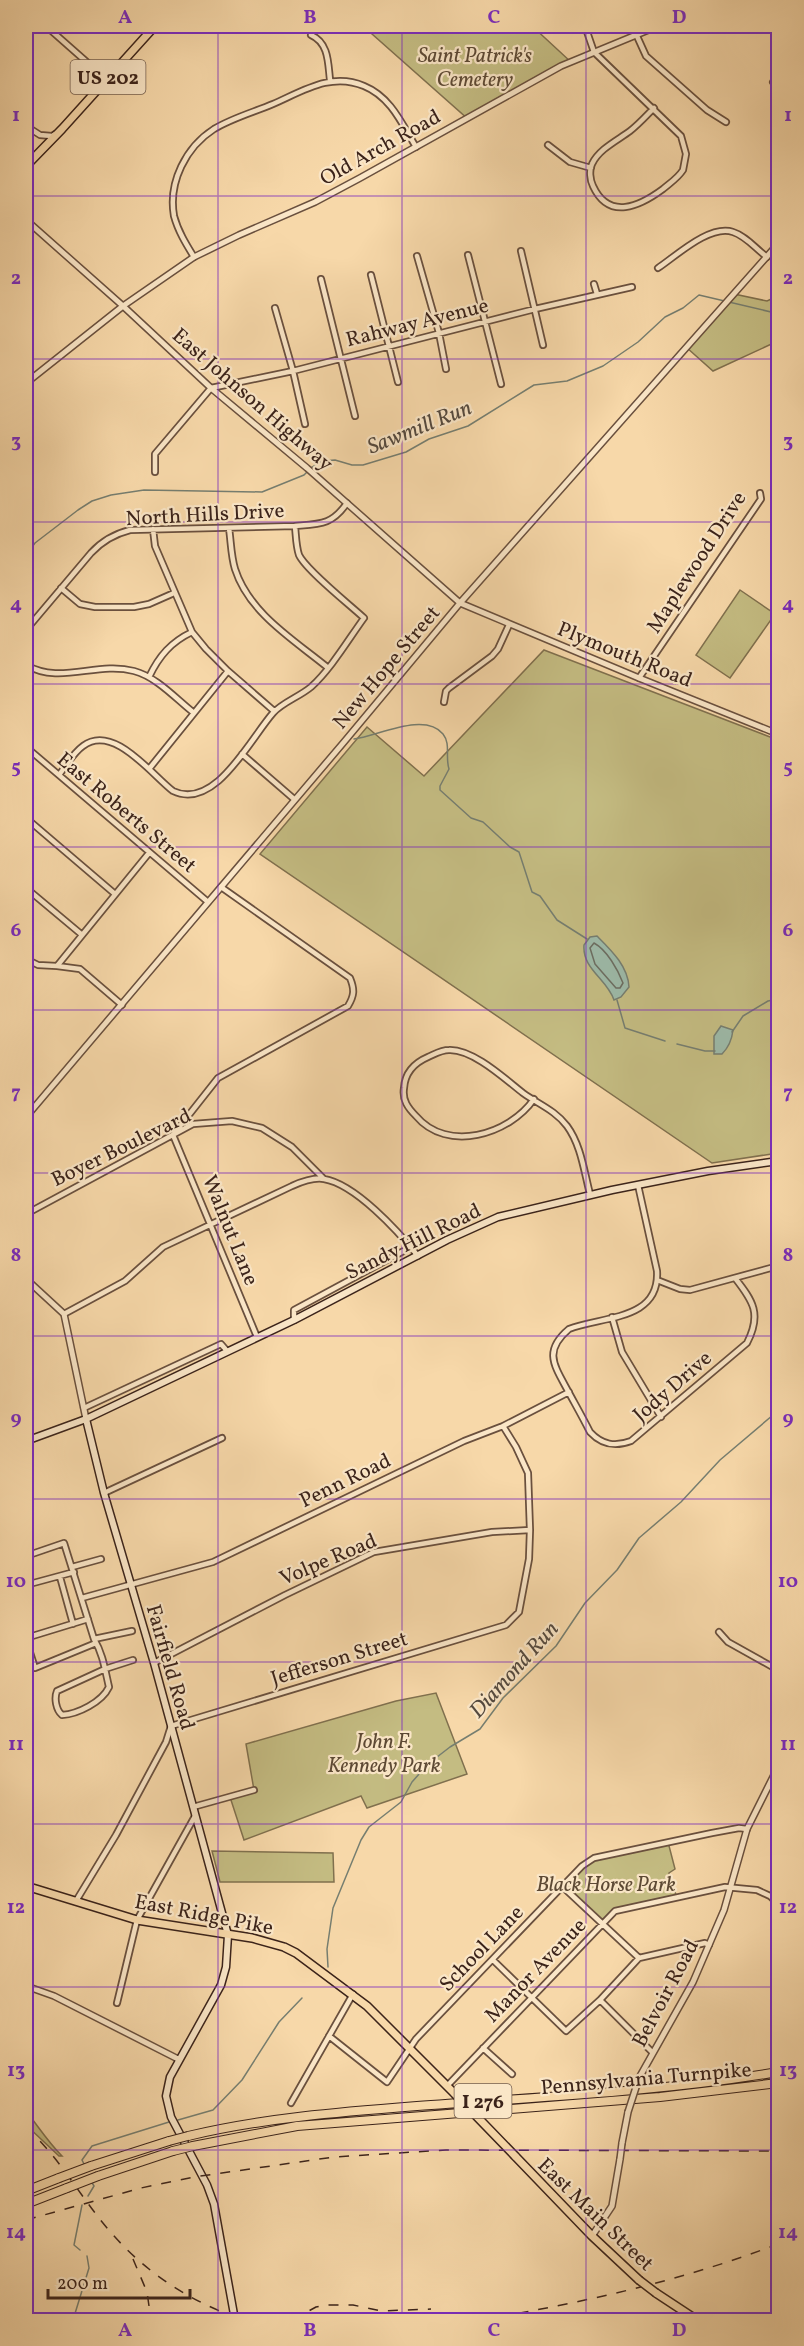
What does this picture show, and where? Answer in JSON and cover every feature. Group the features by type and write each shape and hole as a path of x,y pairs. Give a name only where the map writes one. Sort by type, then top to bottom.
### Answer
{"highway":[{"name":"Pennsylvania Turnpike","path":"26,2191 91,2166 169,2141 238,2125 309,2115 657,2088 778,2072"},
{"name":"Pennsylvania Turnpike","path":"26,2204 98,2176 173,2151 297,2126 660,2097 778,2083"}],"main road":[{"name":"US 202","path":"26,166 155,26"},
{"name":"Sandy Hill Road","path":"26,1441 86,1419 294,1320 498,1217 590,1194 708,1171 778,1161"},
{"name":"Fairfield Road","path":"86,1419 104,1493 154,1664 228,1935 226,1967 221,1984 178,2059 167,2084 167,2103 171,2117 214,2204 235,2320"},
{"name":"East Ridge Pike","path":"26,1886 137,1920 252,1938 284,1947 296,1953 353,1994 410,2047 515,2156"},
{"name":"East Main Street","path":"515,2156 592,2236 639,2280 697,2320"}],"street":[{"path":"46,26 106,79"},
{"path":"585,26 594,52 654,108 676,130 685,144 685,165 680,175 632,207 623,208 611,205 599,196 591,181 591,168 600,153 633,128 654,108"},
{"name":"Old Arch Road","path":"26,383 123,306 194,257 238,235 315,202 544,75 658,26"},
{"path":"636,34 646,56 707,110 726,122"},
{"path":"310,35 318,38 325,47 330,80"},
{"path":"773,82 778,74"},
{"path":"194,257 178,227 173,197 181,167 193,147 217,128 330,80 356,83 380,95 391,106 416,147"},
{"path":"26,127 45,136 52,136 62,129"},
{"path":"548,145 570,162 591,168"},
{"name":"East Johnson Highway","path":"26,220 211,388 314,474 460,603"},
{"path":"658,268 709,233 722,230 740,235 767,257"},
{"name":"New Hope Street","path":"26,1117 460,603 778,244"},
{"path":"521,252 543,345"},
{"path":"468,255 501,384"},
{"path":"417,256 439,333 446,369"},
{"path":"371,275 398,382"},
{"path":"321,279 355,416"},
{"path":"594,284 597,294"},
{"name":"Rahway Avenue","path":"211,388 293,371 485,321 632,287"},
{"path":"275,308 305,424"},
{"path":"155,472 154,454 211,388"},
{"name":"Maplewood Drive","path":"639,678 762,499 760,493"},
{"name":"North Hills Drive","path":"26,630 101,542 130,530 295,526 331,521 339,515 347,503"},
{"path":"59,776 80,748 91,741 103,739 120,746 173,791 195,795 214,785 242,754 274,711 311,687 364,618 300,557 296,544 295,526"},
{"path":"229,528 236,571 253,602 266,616 327,667"},
{"path":"153,529 155,546 192,632 228,671 274,711"},
{"path":"62,588 80,604 95,607 134,607 149,604 174,593"},
{"name":"Plymouth Road","path":"460,603 778,734"},
{"path":"444,702 449,687 492,656 498,649 509,624"},
{"path":"149,677 157,661 170,646 192,632"},
{"path":"26,665 49,674 106,667 126,669 149,677 194,713"},
{"path":"149,769 228,671"},
{"name":"East Roberts Street","path":"26,747 208,902"},
{"path":"242,754 294,799"},
{"path":"26,818 115,894"},
{"path":"57,966 149,853"},
{"path":"173,1135 218,1078 348,1006 354,996 350,978 221,887"},
{"path":"26,888 81,934"},
{"path":"26,959 38,965 80,969 122,1005"},
{"path":"534,1099 522,1114 505,1125 474,1135 447,1137 434,1132 421,1122 405,1101 404,1088 407,1075 414,1066 440,1051 460,1052 482,1062 556,1114 577,1143 590,1194"},
{"name":"Boyer Boulevard","path":"26,1214 193,1124 232,1121 262,1128 292,1147 322,1178"},
{"name":"Walnut Lane","path":"173,1135 257,1337"},
{"path":"26,1279 64,1314 125,1281 163,1247 301,1182 322,1178 347,1187 360,1196 418,1256"},
{"path":"568,1392 553,1362 557,1342 569,1329 642,1308 652,1295 657,1280 638,1185"},
{"path":"294,1320 294,1310 411,1247"},
{"path":"657,1280 680,1289 690,1290 778,1266"},
{"name":"Jody Drive","path":"568,1392 590,1432 603,1443 620,1445 631,1441 747,1343 755,1320 753,1303 735,1278"},
{"name":"Fairfield Road","path":"64,1314 86,1419"},
{"path":"612,1317 622,1352 661,1417"},
{"path":"84,1408 221,1344 227,1351"},
{"name":"Penn Road","path":"82,1598 213,1562 464,1441 503,1426 568,1392"},
{"name":"Jefferson Street","path":"171,1726 506,1625 519,1612 522,1601 529,1559 530,1530 528,1473 503,1426"},
{"path":"104,1493 222,1438"},
{"name":"Volpe Road","path":"154,1664 285,1595 374,1552 492,1532 530,1530"},
{"path":"26,1556 64,1543 95,1641 101,1648 105,1669 109,1687 106,1694 98,1701 68,1715 58,1712 55,1696 57,1691 105,1669 134,1660"},
{"path":"26,1585 60,1576 101,1559"},
{"path":"60,1576 73,1624"},
{"path":"88,1619 26,1639 35,1668 95,1641 132,1631"},
{"path":"719,1632 728,1642 778,1670"},
{"path":"76,1901 121,1825 166,1742 171,1726"},
{"name":"Belvoir Road","path":"592,2236 612,2206 627,2112 639,2078 652,2052 686,1997 731,1887 747,1829 778,1767"},
{"path":"193,1807 254,1790"},
{"path":"117,2002 137,1920 196,1815"},
{"name":"School Lane","path":"329,2036 387,2082 410,2047 582,1866 594,1858 712,1833 739,1828 747,1829"},
{"path":"562,1886 639,1958"},
{"path":"731,1887 757,1890 770,1896 778,1904"},
{"name":"Manor Avenue","path":"447,2086 615,1911 731,1887"},
{"path":"493,1960 566,2031 600,2000 639,1958 709,1944"},
{"path":"26,1986 54,1996 178,2059"},
{"path":"291,2103 353,1994"},
{"path":"600,2000 652,2052"},
{"path":"483,2048 512,2074"}],"green space":[{"name":"Saint Patrick's Cemetery","path":"363,26 532,26 571,62 468,119"},
{"path":"734,294 767,301 778,296 778,341 713,371 686,347"},
{"path":"740,590 775,614 730,678 696,655"},
{"path":"544,650 778,740 778,1153 712,1163 260,854 367,727 424,776"},
{"name":"John F. Kennedy Park","path":"436,1693 467,1774 367,1808 361,1796 244,1840 230,1797 254,1790 246,1744 396,1701"},
{"name":"Black Horse Park","path":"668,1842 675,1869 669,1873 677,1898 615,1911 602,1924 562,1886 594,1858"},
{"path":"212,1851 333,1853 334,1882 220,1882"},
{"path":"26,2111 62,2156 59,2156 26,2125"}],"water":[{"path":"597,936 618,959 628,979 629,987 621,997 614,1000 584,953 584,945 590,937"},
{"path":"721,1026 733,1030 732,1037 722,1054 714,1054 714,1036"}],"waterway":[{"name":"Sawmill Run","path":"311,468 322,461 335,460 352,465 363,465 406,452 429,439 468,426 534,385 567,381 603,366 638,342 665,317 683,308 699,295 771,312 778,310"},
{"name":"Sawmill Run","path":"26,555 35,543 78,510 92,501 111,495 144,490 262,492 307,472"},
{"path":"354,739 412,725 435,728 443,734 447,742 449,769 440,790 471,818 483,822 510,847 519,852 532,892 540,896 557,920 587,939"},
{"path":"732,1032 743,1016 768,1001 778,999"},
{"path":"617,1000 625,1028 665,1041"},
{"path":"677,1044 705,1051 715,1051"},
{"name":"Diamond Run","path":"328,1967 327,1949 333,1908 361,1840 369,1827 401,1802 412,1782 428,1764 450,1747 480,1729 503,1698 556,1646 585,1603 617,1570 639,1538 681,1502 720,1460 773,1415"},
{"name":"Diamond Run","path":"178,2120 213,2110 242,2080 279,2022 302,1998"},
{"name":"Diamond Run","path":"85,2166 82,2160 92,2146 169,2122"},
{"name":"Diamond Run","path":"88,2196 94,2186 91,2181"},
{"name":"Diamond Run","path":"80,2250 74,2245 82,2205"},
{"name":"Diamond Run","path":"73,2320 89,2268 87,2256"}],"railway":[{"path":"26,2127 51,2153 103,2223 143,2264 191,2297 244,2320"},
{"path":"26,2220 141,2188 194,2177 334,2157 446,2150 778,2151"},
{"path":"771,2234 778,2230"},
{"path":"479,2320 631,2290 705,2269 778,2244"},
{"path":"133,2259 147,2292 151,2320"},
{"path":"292,2320 316,2307 326,2305 353,2305 382,2311 431,2309"}]}
